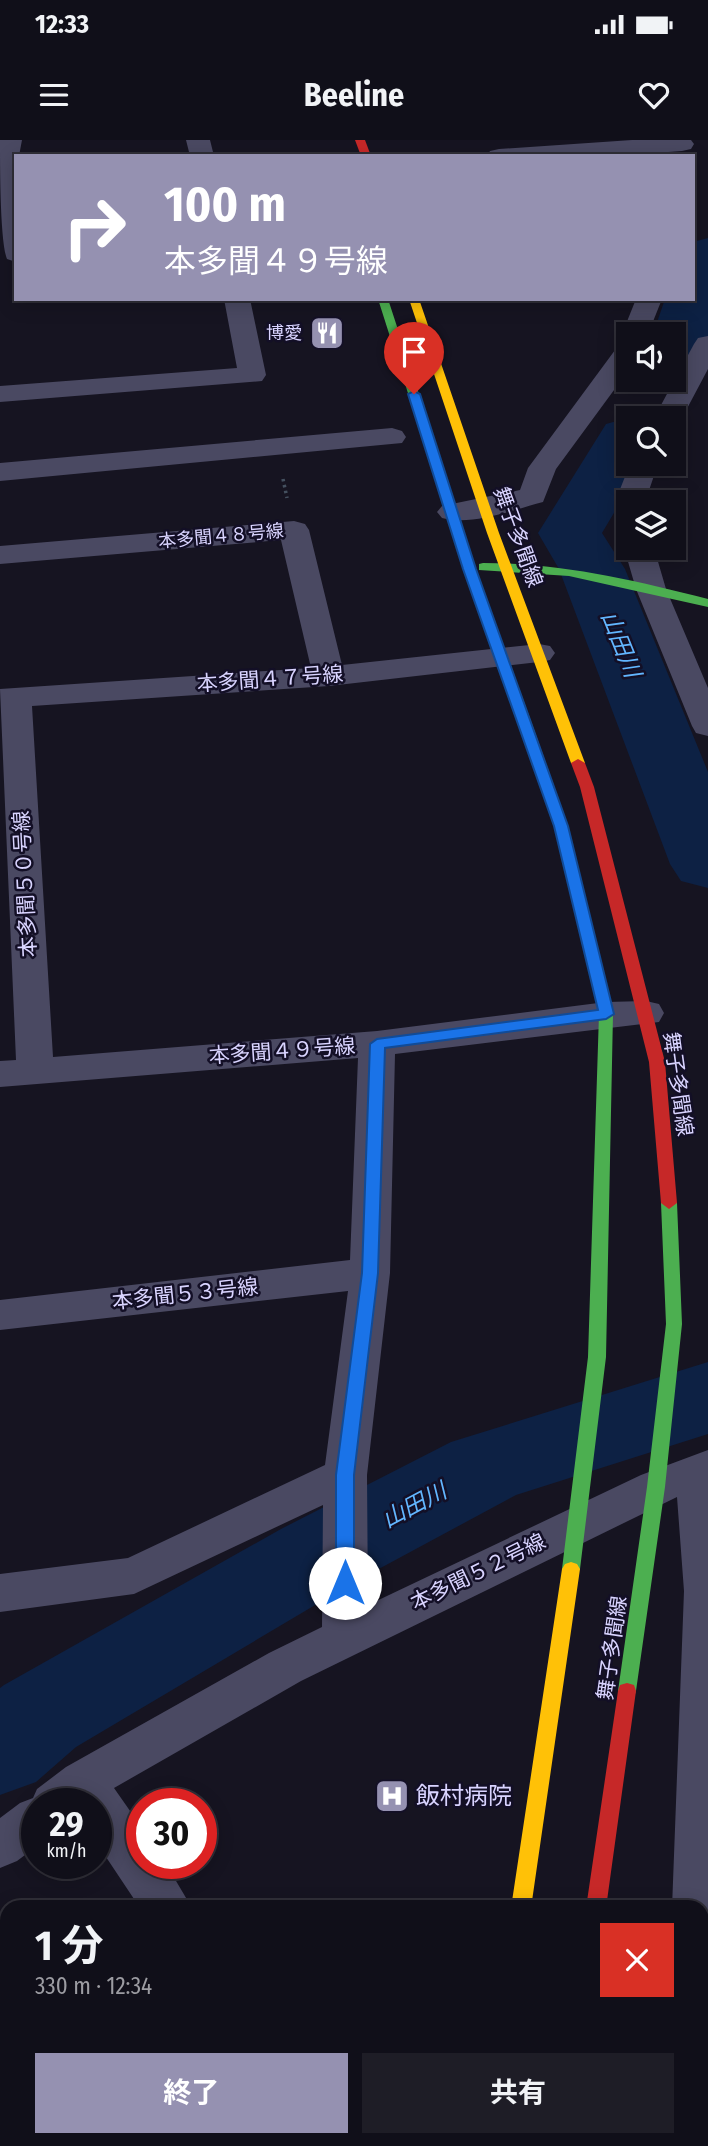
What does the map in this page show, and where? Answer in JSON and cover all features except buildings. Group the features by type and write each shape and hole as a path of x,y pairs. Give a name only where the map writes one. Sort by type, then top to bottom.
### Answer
{"street":[{"path":"10,140 6,150 13,270"},
{"path":"540,154 682,147"},
{"path":"0,394 252,374 237,301"},
{"path":"384,301 470,569 561,826 606,1014 597,1357 578,1523 522,1900"},
{"name":"舞子多聞線","path":"415,301 504,565 587,787 657,1062 668,1172 674,1324 687,1475 598,1900"},
{"path":"640,322 648,301"},
{"path":"674,406 708,344"},
{"path":"452,512 485,508 533,496 542,468 616,368"},
{"path":"0,472 392,437"},
{"name":"本多聞４８号線","path":"0,555 293,530 329,676"},
{"path":"643,560 651,589 708,726"},
{"path":"470,569 504,565 554,569 708,603"},
{"name":"本多聞４７号線","path":"7,698 329,676 539,653"},
{"name":"本多聞５０号線","path":"7,698 17,1072"},
{"name":"本多聞４９号線","path":"17,1072 377,1044 606,1014 646,1013"},
{"path":"345,1637 345,1475 370,1273 377,1044"},
{"name":"本多聞５３号線","path":"0,1315 370,1273"},
{"path":"0,1593 134,1576 345,1475"},
{"path":"687,1475 706,1591 697,1900"},
{"name":"本多聞５２号線","path":"77,1788 285,1667 578,1523 687,1475"},
{"path":"0,1846 21,1830"},
{"path":"112,1844 160,1900"}],"waterway":[{"name":"山田川","path":"695,296 708,255"},
{"name":"山田川","path":"686,324 693,301"},
{"name":"山田川","path":"616,457 570,533 592,569 708,864"},
{"name":"山田川","path":"0,1750 40,1716 315,1557 484,1468 708,1398"}],"traffic: fast":[{"path":"384,301 470,569 530,738"},
{"path":"483,567 569,572 624,582 708,603"},
{"path":"571,1569 597,1357 606,1014 591,950"},
{"path":"627,1691 656,1487 674,1324 669,1203"}],"traffic: slow":[{"path":"415,301 493,533 578,763"},
{"path":"522,1900 571,1569"}],"traffic: jam":[{"path":"360,140 365,154"},
{"path":"530,738 561,826 591,950"},
{"path":"578,763 587,787 657,1062 669,1203"},
{"path":"597,1900 627,1691"}],"place":[{"name":"博愛","path":"327,333"},
{"name":"飯村病院","path":"392,1796"}],"route":[{"path":"345,1583 345,1475 370,1273 377,1044 606,1014 561,826 470,569 414,394"}]}
